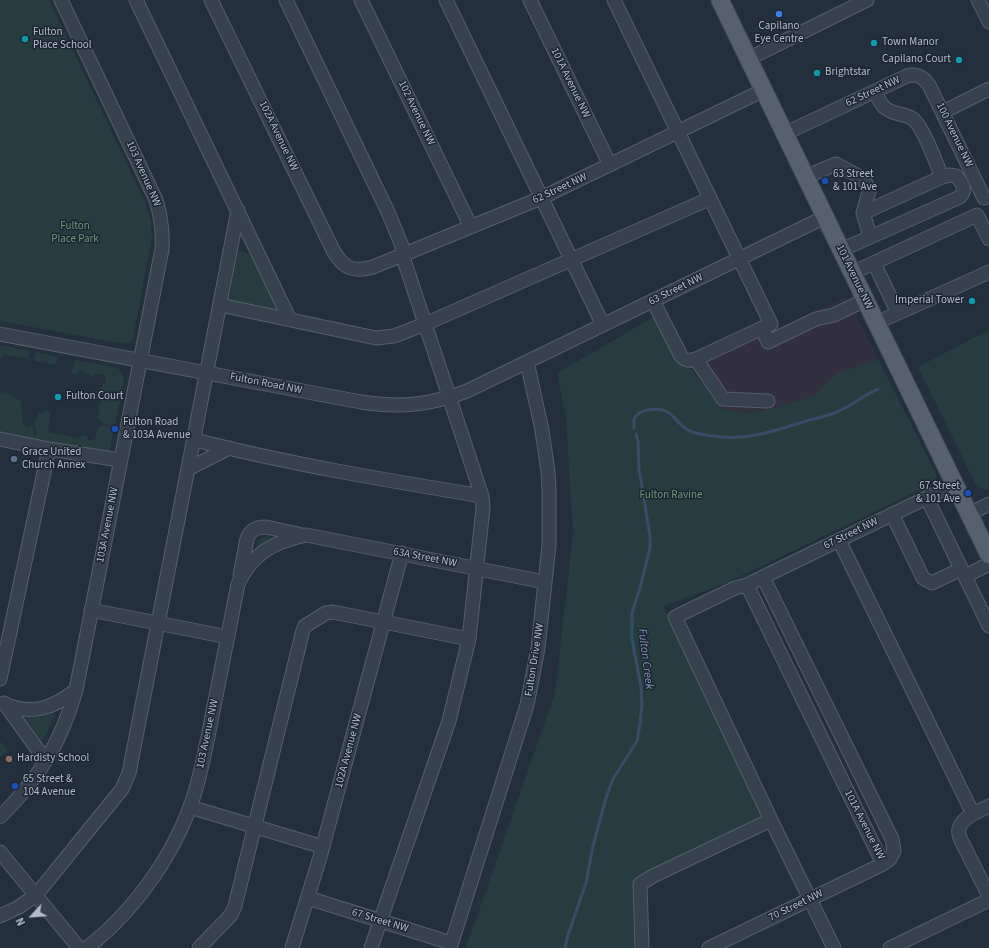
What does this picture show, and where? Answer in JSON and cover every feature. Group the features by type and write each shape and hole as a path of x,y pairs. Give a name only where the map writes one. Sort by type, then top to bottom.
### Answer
{"main road":[{"name":"101 Avenue NW","path":"720,0 989,555"}],"street":[{"name":"103 Avenue NW","path":"61,0 152,190 161,216 163,238 162,248 140,360"},
{"path":"136,0 290,320"},
{"name":"102A Avenue NW","path":"211,0 333,250 340,262 349,268"},
{"path":"286,0 388,212 402,246 425,324 482,496 483,508 469,639 448,721 371,948"},
{"name":"102 Avenue NW","path":"361,0 471,226"},
{"path":"446,0 603,325"},
{"name":"101A Avenue NW","path":"530,0 610,165"},
{"path":"614,0 738,259 771,324 696,359 688,361 684,360 681,356 653,301"},
{"path":"748,59 867,0"},
{"path":"978,0 989,22"},
{"name":"62 Street NW","path":"784,134 907,76 919,76"},
{"name":"100 Avenue NW","path":"919,76 929,85 984,198"},
{"path":"943,112 989,89"},
{"name":"62 Street NW","path":"349,268 365,270 541,198 764,90"},
{"path":"875,91 884,107 892,112 904,114 913,119 920,127 942,177"},
{"path":"806,177 836,164 864,179 869,191 863,213 870,236"},
{"path":"841,250 960,197 964,189 956,176 942,177 863,213"},
{"path":"220,305 376,338 394,336 425,324 709,198"},
{"path":"0,916 19,907 36,895 126,782 129,773 238,210"},
{"path":"852,273 977,215 989,239"},
{"name":"63 Street NW","path":"527,362 825,217"},
{"path":"874,263 898,313"},
{"path":"876,323 989,272"},
{"path":"762,328 768,342 816,319 834,315 865,300"},
{"name":"Fulton Road NW","path":"0,334 384,406 420,405 449,398 468,391 527,362"},
{"path":"696,359 723,399 768,401"},
{"name":"103A Avenue NW","path":"0,817 27,788 54,749 66,721 76,690 140,360"},
{"name":"Fulton Drive NW","path":"451,946 527,705 538,648 550,526 548,472 538,410 527,362"},
{"path":"0,439 120,460"},
{"path":"194,440 357,476 482,496"},
{"path":"0,678 48,448"},
{"path":"188,470 229,448"},
{"name":"67 Street NW","path":"771,820 674,617 735,588 747,585 955,484"},
{"path":"926,498 989,626"},
{"path":"969,514 989,504"},
{"path":"892,514 923,578 932,583 989,564"},
{"name":"63A Street NW","path":"253,529 266,527 545,582"},
{"name":"103 Avenue NW","path":"87,948 122,915 144,890 171,849 190,807 202,768 248,534 253,529"},
{"name":"63A Street NW","path":"269,547 306,535"},
{"path":"839,540 973,814"},
{"name":"103 Avenue NW","path":"238,584 248,565 269,547"},
{"name":"102A Avenue NW","path":"292,948 323,847 385,622 402,553"},
{"name":"101A Avenue NW","path":"747,585 883,864 890,859 894,851 892,839 763,577"},
{"path":"91,610 228,637"},
{"path":"199,948 231,915 233,911 303,630 307,625 329,612 469,639"},
{"path":"2,701 24,710 44,708 61,701 76,690"},
{"path":"2,701 46,761"},
{"path":"989,806 973,814 962,822 958,829 960,838 989,896"},
{"path":"190,807 323,847"},
{"path":"642,948 640,884 653,876 771,820 834,948"},
{"path":"0,852 79,948"},
{"name":"70 Street NW","path":"709,948 883,864"},
{"name":"67 Street NW","path":"308,898 380,920 451,946"},
{"path":"890,948 989,900"}],"shaded area":[{"path":"846,297 878,359 837,373 815,395 776,408 752,413 723,410 691,369"}],"green space":[{"name":"Fulton Place Park","path":"0,0 49,0 145,202 151,222 152,237 133,338 130,342 125,344 0,321"},
{"path":"238,250 258,257 284,309 275,317 228,306"},
{"name":"Fulton Ravine","path":"659,314 685,367 691,369 723,410 752,413 776,408 815,395 837,373 878,359 937,476 930,485 726,583 663,606 765,816 636,878 634,948 466,948 555,693 573,533 566,417 557,373"},
{"path":"989,330 989,489 987,490 977,487 918,367"},
{"path":"0,345 30,351 28,360 27,357 25,358 3,354 3,357 0,357"},
{"path":"36,352 58,357 56,365 35,361 34,359"},
{"path":"75,360 118,368 122,373 124,380 115,425 104,424 98,418 100,410 98,409 102,395 102,385 106,383 105,375 94,373 94,376 79,370 78,374 71,373"},
{"path":"1,392 9,393 9,395 15,396 14,398 21,400 23,416 22,421 24,425 28,427 32,425 34,435 37,435 35,426 36,418 40,412 44,413 46,410 51,412 48,432 77,438 87,436 88,440 92,440 95,439 98,427 104,425 114,427 109,455 0,433"},
{"path":"268,535 273,538 272,542 256,550 259,541"},
{"path":"54,713 55,715 44,739 41,740 25,719 26,717 40,717"},
{"path":"0,741 8,751 0,757"}],"waterway":[{"name":"Fulton Creek","path":"634,428 634,419 638,414 646,410 657,409 664,410 669,413 681,425 692,432 711,436 733,438 744,437 824,417 846,408 878,389"},
{"name":"Fulton Creek","path":"565,948 586,883 593,846 606,798 613,779 637,741 640,724 642,705 641,687 632,639 632,613 650,548 650,536 639,469 638,441 636,434"}],"place":[{"name":"Capilano Eye Centre","path":"779,14"},
{"name":"Fulton Place School","path":"25,39"},
{"name":"Town Manor","path":"874,43"},
{"name":"Capilano Court","path":"959,60"},
{"name":"Brightstar","path":"817,73"},
{"name":"63 Street & 101 Ave","path":"825,181"},
{"name":"Imperial Tower","path":"972,301"},
{"name":"Fulton Court","path":"58,397"},
{"name":"Fulton Road & 103A Avenue","path":"115,429"},
{"name":"Grace United Church Annex","path":"14,459"},
{"name":"67 Street & 101 Ave","path":"968,493"},
{"name":"Hardisty School","path":"9,759"},
{"name":"65 Street & 104 Avenue","path":"15,786"}]}
